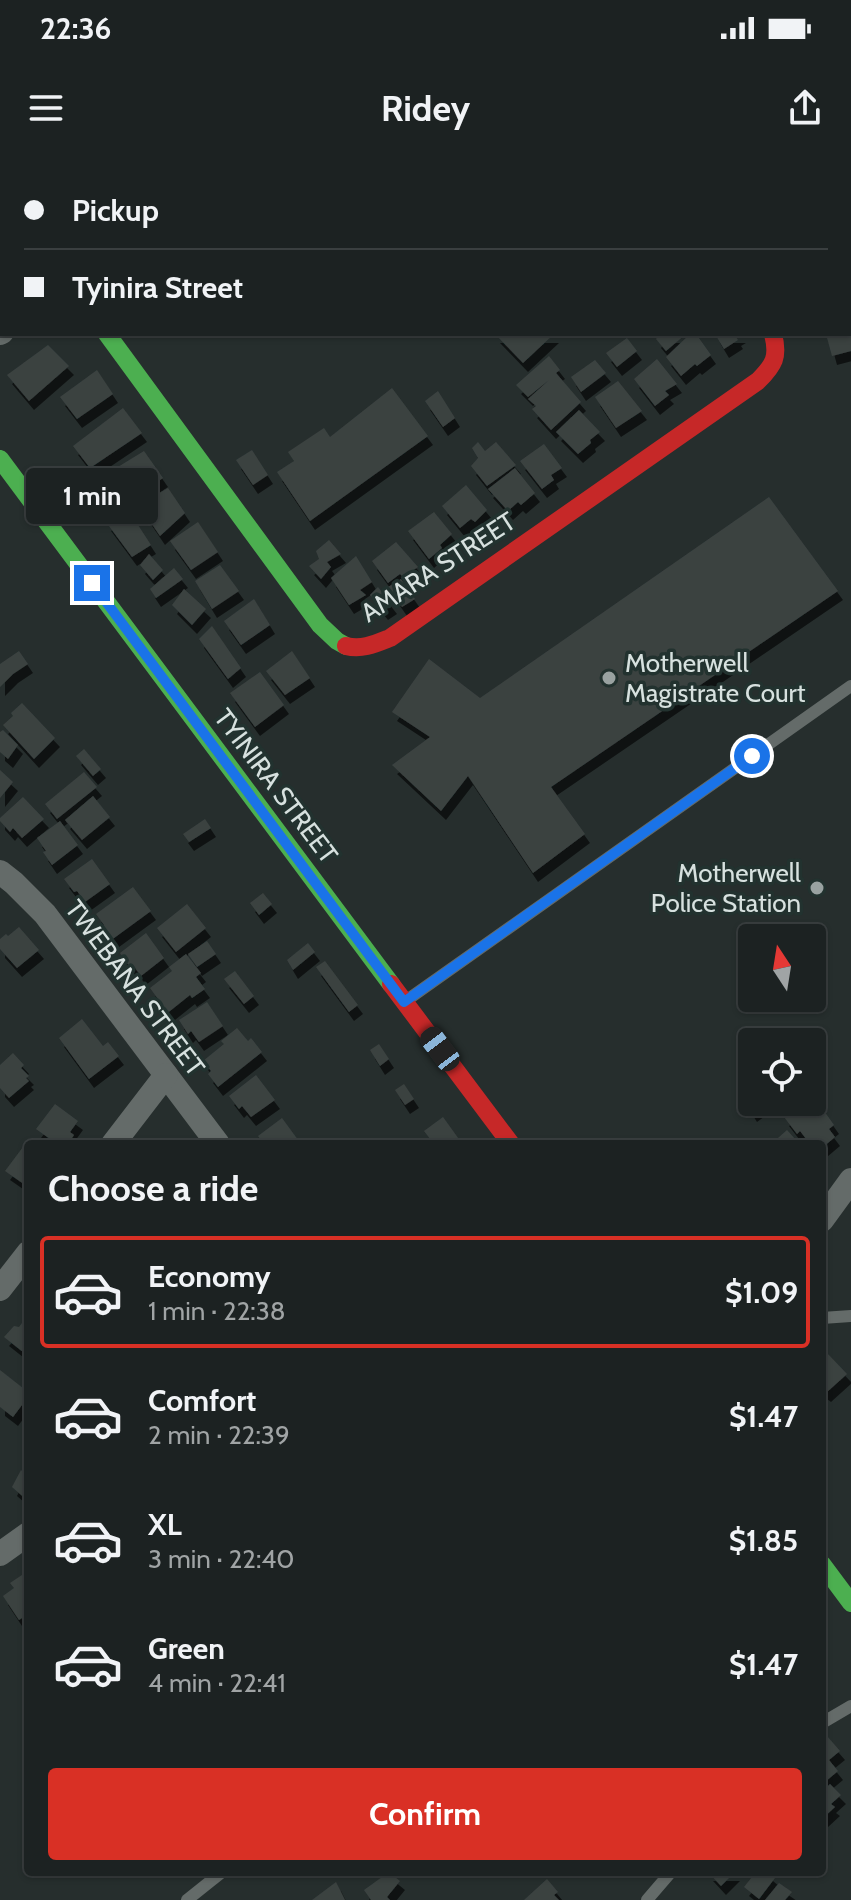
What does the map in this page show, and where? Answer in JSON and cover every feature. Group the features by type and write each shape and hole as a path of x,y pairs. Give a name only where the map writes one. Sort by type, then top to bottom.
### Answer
{"street":[{"name":"AMARA STREET","path":"108,336 320,625 335,641 359,648 390,638 758,381 777,358 773,336"},
{"name":"TYINIRA STREET","path":"0,459 508,1140"},
{"name":"TWEBANA STREET","path":"5,883 45,914 215,1140"},
{"path":"116,1140 166,1075"},
{"path":"826,1214 851,1180"},
{"path":"0,1289 24,1258"},
{"path":"0,1554 24,1537"},
{"path":"826,1569 851,1603"}],"lane":[{"path":"404,1002 851,686"},
{"path":"826,1318 851,1316"},
{"path":"826,1721 851,1706"},
{"path":"187,1900 217,1876"},
{"path":"647,1900 668,1876"}],"building":[{"path":"497,336 552,336 523,363"},
{"path":"658,336 684,336 666,351 656,339"},
{"path":"688,336 697,336 711,355 681,376 666,357"},
{"path":"716,336 738,336 738,340 724,349"},
{"path":"827,336 851,336 851,351 832,356"},
{"path":"627,338 637,351 617,367 606,353"},
{"path":"48,345 69,366 29,401 7,375"},
{"path":"549,356 560,370 556,373 581,402 551,430 532,409 536,406 528,399 549,380 528,397 516,385"},
{"path":"657,359 677,384 665,391 669,395 655,406 634,379"},
{"path":"595,360 606,373 581,392 571,377"},
{"path":"97,370 113,394 77,419 60,397"},
{"path":"618,381 642,411 616,428 595,397"},
{"path":"392,388 428,436 310,521 277,472 294,461 288,452 324,428 330,437"},
{"path":"438,391 455,418 443,427 425,401"},
{"path":"123,408 142,433 90,468 73,446"},
{"path":"579,410 600,432 578,454 556,432"},
{"path":"478,442 485,451 496,442 516,465 487,486 471,466 478,458 472,448"},
{"path":"544,444 562,468 551,475 554,480 542,489 520,461"},
{"path":"252,450 268,475 253,485 236,460"},
{"path":"144,451 163,478 132,499 113,470"},
{"path":"515,468 535,493 508,511 488,489"},
{"path":"101,475 121,507 105,518 84,487"},
{"path":"466,485 487,510 475,522 471,519 460,528 442,506"},
{"path":"168,488 185,513 160,536 139,505"},
{"name":"Motherwell Magistrate Court","path":"769,497 838,591 551,787 585,834 533,873 468,776 441,811 392,765 430,737 392,712 429,659 480,698"},
{"path":"127,508 151,545 132,557 106,522"},
{"path":"434,512 452,534 429,559 408,531"},
{"path":"198,522 218,552 191,570 170,541"},
{"path":"329,540 341,554 327,562 331,567 321,579 309,566 319,559 316,551"},
{"path":"396,542 418,567 388,583 372,561"},
{"path":"149,554 163,570 153,580 140,565"},
{"path":"356,556 372,582 360,590 366,595 349,605 331,578"},
{"path":"220,565 239,591 212,609 195,581"},
{"path":"174,568 183,579 156,598 150,589"},
{"path":"401,579 415,599 402,607 388,587"},
{"path":"378,587 392,605 383,611 370,595"},
{"path":"184,589 206,609 192,625 172,605"},
{"path":"254,599 270,625 241,645 224,621"},
{"path":"212,626 241,668 228,679 199,639"},
{"path":"19,651 28,664 0,687 0,664"},
{"path":"292,651 310,678 285,695 266,671"},
{"path":"260,672 284,705 255,727 230,693"},
{"path":"22,703 55,738 34,759 3,725"},
{"path":"3,730 18,745 8,759 0,752 0,732"},
{"path":"84,749 101,769 93,776 76,756"},
{"path":"0,770 13,782 0,798"},
{"path":"84,772 97,787 57,819 45,804"},
{"path":"93,796 110,817 82,840 65,820"},
{"path":"23,797 44,819 22,838 13,828 10,832 0,818"},
{"path":"205,819 211,828 189,842 183,834"},
{"path":"60,821 78,845 52,865 37,838"},
{"path":"92,859 110,884 85,902 64,879"},
{"path":"133,887 151,911 110,941 96,914"},
{"path":"263,893 272,904 259,915 250,903"},
{"path":"187,904 206,928 176,952 157,928"},
{"path":"19,927 39,950 17,968 0,949 0,939"},
{"path":"146,933 164,958 141,976 120,953"},
{"path":"207,941 216,954 197,967 188,954"},
{"path":"308,943 315,952 293,970 287,960"},
{"path":"186,954 201,973 196,977 205,989 192,998 190,995 165,1015 155,1002 158,999 150,988 172,971 169,967"},
{"path":"325,961 358,1005 349,1012 316,967"},
{"path":"235,971 254,996 244,1004 224,979"},
{"path":"207,1002 223,1026 199,1042 191,1031 188,1034 179,1020"},
{"path":"82,1019 103,1046 108,1042 119,1056 89,1079 59,1038"},
{"path":"237,1028 248,1041 251,1038 262,1052 218,1087 203,1061 224,1044 221,1041"},
{"path":"379,1044 389,1059 380,1066 370,1050"},
{"path":"13,1053 24,1065 21,1068 29,1076 26,1078 29,1081 9,1098 0,1088 0,1065"},
{"path":"256,1075 275,1100 251,1117 242,1106 239,1109 229,1096"},
{"path":"404,1084 414,1099 405,1105 395,1090"},
{"path":"55,1104 78,1121 70,1132 74,1135 71,1140 51,1140 36,1129"},
{"path":"826,1114 834,1125 829,1129 835,1137 826,1145 826,1140 807,1140 800,1131 797,1134 784,1117"},
{"path":"443,1117 460,1140 431,1140 424,1131"},
{"path":"282,1118 298,1140 261,1140 258,1136"},
{"path":"787,1130 796,1140 779,1140"},
{"path":"23,1147 24,1148 24,1184 5,1171"},
{"path":"24,1320 24,1353 4,1337 14,1326 19,1327"},
{"path":"826,1354 847,1374 826,1393"},
{"path":"0,1370 24,1389 24,1402 13,1417 0,1407"},
{"path":"21,1470 24,1473 24,1498 12,1487"},
{"path":"22,1575 24,1578 24,1617 19,1620 3,1596 14,1588 10,1583"},
{"path":"826,1737 840,1751 829,1760 838,1771 826,1781"},
{"path":"830,1784 841,1795 831,1804 835,1807 826,1815 826,1788"},
{"path":"383,1876 394,1876 400,1881 387,1897 390,1900 371,1900 364,1890"},
{"path":"712,1876 731,1876 721,1886"},
{"path":"753,1876 775,1878 759,1899 744,1887"},
{"path":"547,1879 558,1892 554,1895 559,1900 524,1900"},
{"path":"336,1882 345,1900 312,1900"},
{"path":"779,1883 792,1892 785,1900 765,1900"}],"traffic: fast":[{"path":"108,336 320,625 346,646"},
{"path":"0,459 391,984"},
{"path":"826,1569 851,1603"}],"traffic: jam":[{"path":"346,646 363,647 390,638 758,381 774,360 773,336"},
{"path":"391,984 508,1140"}],"place":[{"name":"Motherwell Magistrate Court","path":"609,678"},
{"name":"Motherwell Police Station","path":"817,888"}],"route":[{"path":"92,583 404,1002 752,756"}]}
